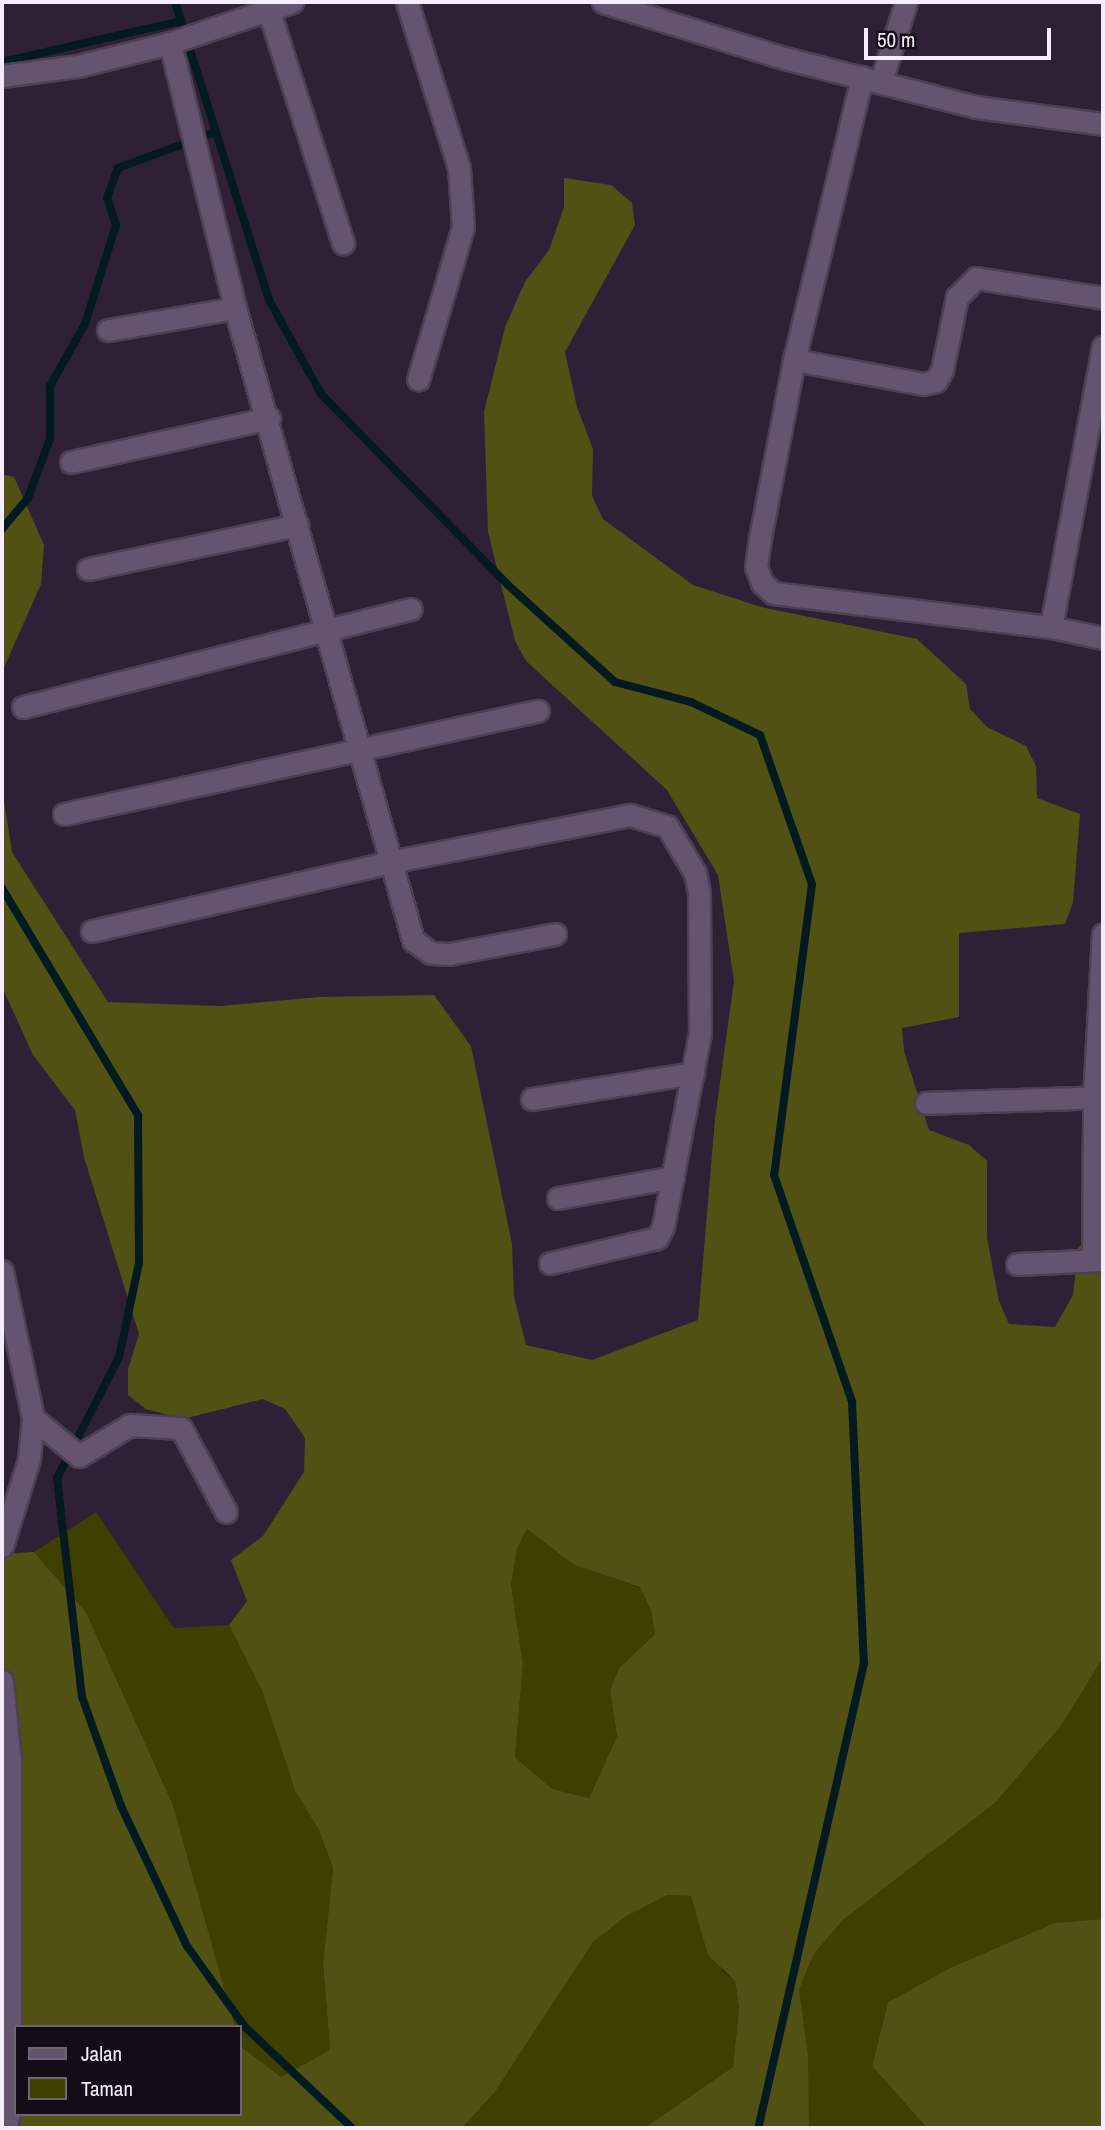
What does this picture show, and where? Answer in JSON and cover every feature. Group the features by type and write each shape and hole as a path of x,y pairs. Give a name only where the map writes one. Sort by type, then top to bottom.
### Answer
{"street":[{"path":"2,76 78,66 182,40 268,8 292,2"},
{"path":"407,2 459,168 463,227 418,380"},
{"path":"603,2 653,9 871,79 976,107 1103,124"},
{"path":"906,2 871,79 794,360 755,567 762,583 773,593 1051,627 1103,638"},
{"path":"268,8 343,243"},
{"path":"182,40 194,139 235,308 269,418 359,753 413,940 431,953 555,934"},
{"path":"794,360 923,384 936,381 942,370 957,297 976,278 1103,298"},
{"path":"108,330 235,308"},
{"path":"1051,627 1103,347"},
{"path":"71,462 269,418"},
{"path":"88,569 297,525"},
{"path":"23,707 411,609"},
{"path":"64,814 359,753 538,711"},
{"path":"92,932 390,862 630,815 667,826 695,873 699,892 700,1033 673,1177 657,1238 550,1263"},
{"path":"1017,1264 1098,1260 1098,1097 1103,934"},
{"path":"532,1099 692,1073"},
{"path":"926,1103 1098,1097"},
{"path":"558,1198 673,1177"},
{"path":"2,1271 33,1418 29,1459 2,1546"},
{"path":"33,1418 79,1456 130,1425 181,1428 226,1512"},
{"path":"2,1681 10,1761 10,2106 6,2128"}],"green space":[{"path":"96,1512 174,1628 229,1625 263,1693 295,1791 319,1830 333,1868 323,1963 330,2050 281,2077 242,2048 242,2025 234,2025 173,1805 86,1612 34,1552"},
{"path":"527,1529 574,1565 641,1588 651,1610 655,1634 619,1668 610,1690 617,1736 589,1798 552,1789 515,1757 523,1664 511,1585 517,1549"},
{"path":"1103,1658 1103,1919 1054,1923 950,1968 888,2002 872,2066 927,2128 809,2128 799,1990 814,1954 843,1920 995,1803 1061,1726"},
{"path":"667,1895 691,1896 723,1972 735,1981 739,2007 733,2067 644,2128 462,2128 495,2092 593,1942 625,1917"}],"shaded area":[{"path":"564,178 611,185 632,203 635,225 565,352 577,407 593,449 592,496 603,519 693,585 761,607 917,639 966,684 970,709 987,727 1026,746 1036,766 1037,798 1080,814 1073,903 1065,924 959,933 959,1017 902,1028 904,1051 929,1130 969,1145 987,1161 987,1238 999,1301 1009,1324 1055,1327 1073,1295 1078,1248 1103,1224 1103,1658 1061,1726 995,1803 843,1920 814,1954 799,1990 808,2056 809,2128 644,2128 733,2067 739,2007 735,1981 708,1955 691,1896 667,1895 625,1917 593,1942 495,2092 462,2128 2,2128 2,1554 34,1552 86,1612 173,1805 234,2025 14,2025 14,2116 242,2116 242,2048 281,2077 330,2050 323,1963 333,1868 319,1830 295,1791 263,1693 229,1625 247,1601 231,1560 263,1536 304,1472 305,1438 285,1409 263,1399 183,1419 146,1409 128,1395 128,1369 139,1334 84,1157 75,1110 33,1055 2,987 2,788 12,852 108,1002 220,1006 319,997 434,995 471,1046 512,1244 514,1297 526,1345 592,1360 698,1320 715,1119 734,981 718,875 667,790 526,661 515,641 488,532 484,412 505,327 525,282 549,250 564,207","holes":["527,1529 574,1565 640,1587 651,1610 655,1634 619,1668 610,1690 617,1736 589,1798 552,1789 515,1757 523,1664 511,1585 517,1549"]},
{"path":"2,474 14,477 44,545 41,584 2,672"},
{"path":"1103,1919 1103,2128 927,2128 872,2066 888,2002 950,1968 1054,1923"}],"waterway":[{"path":"175,2 269,300 321,394 508,585 615,682 691,702 760,735 812,884 774,1175 852,1402 864,1663 758,2128"},
{"path":"2,62 181,21"},
{"path":"2,529 28,498 50,439 50,386 85,324 116,225 107,198 118,168 216,132"},
{"path":"2,888 138,1115 139,1263 119,1357 57,1478 82,1697 121,1806 187,1946 245,2027 352,2128"}]}
